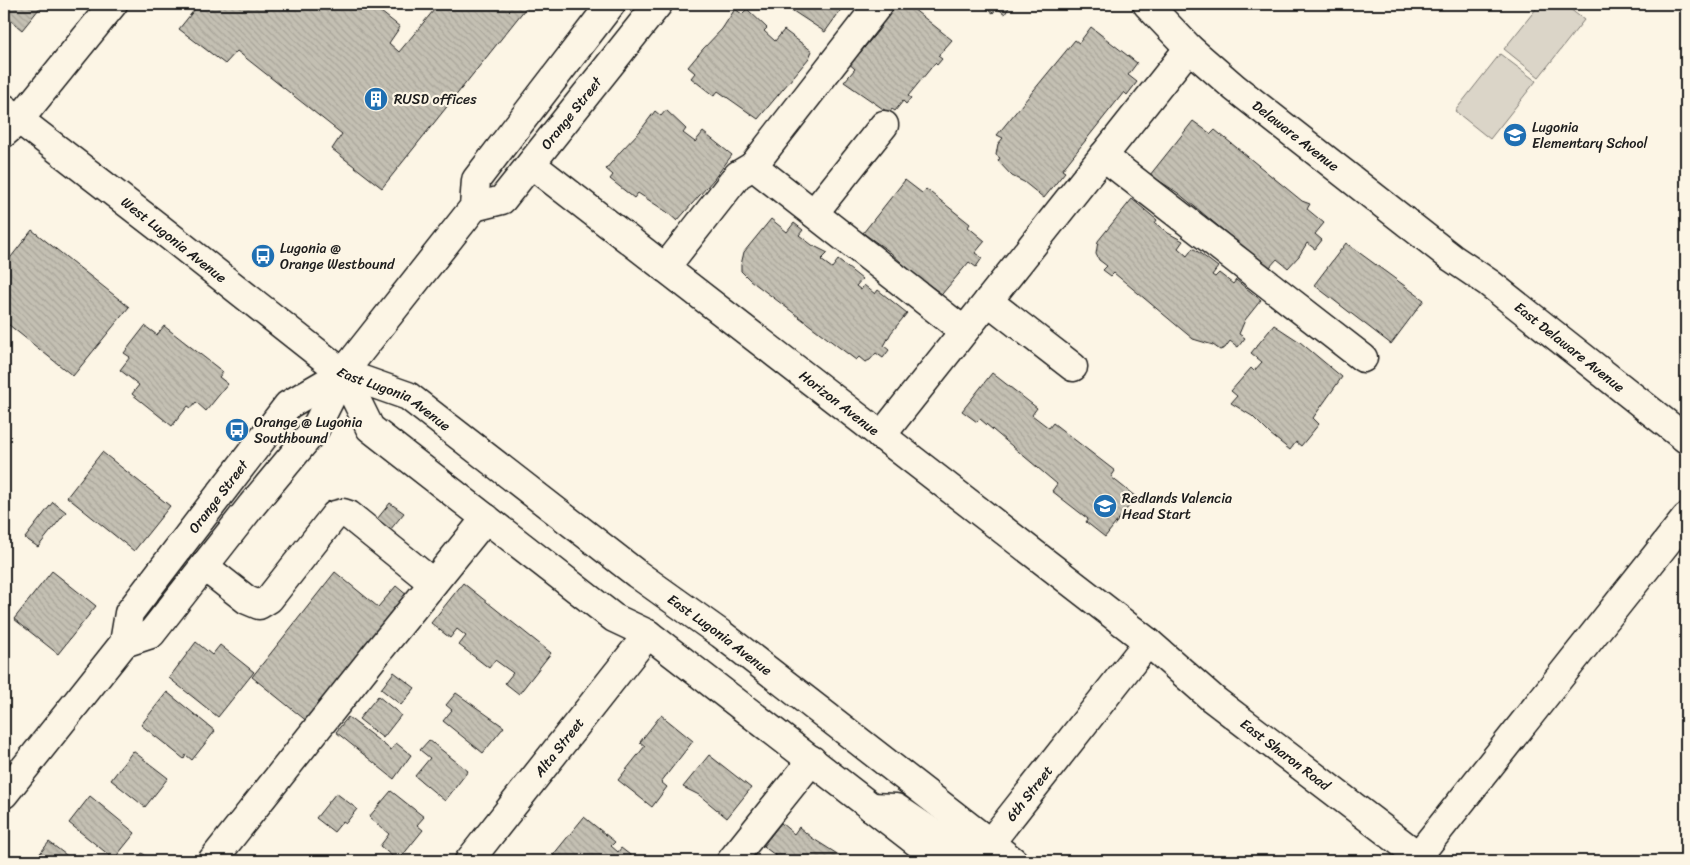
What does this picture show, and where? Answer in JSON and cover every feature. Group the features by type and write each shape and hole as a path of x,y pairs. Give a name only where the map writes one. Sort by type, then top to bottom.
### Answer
{"main road":[{"path":"4,152 9,120 113,4"},
{"path":"474,207 476,180 611,4"},
{"name":"Orange Street","path":"124,643 151,634 252,505 315,429 343,373 474,207 502,200 658,4"},
{"path":"664,268 738,174 753,166 880,4"},
{"name":"Delaware Avenue","path":"1147,4 1189,48 1235,88 1452,258"},
{"path":"881,436 1189,48"},
{"name":"West Lugonia Avenue","path":"9,120 150,220 343,373"},
{"path":"814,214 884,125"},
{"path":"1103,156 1363,358"},
{"name":"Horizon Avenue","path":"531,164 1148,642"},
{"path":"753,166 964,331"},
{"name":"East Delaware Avenue","path":"1452,258 1489,283 1686,438"},
{"path":"988,301 1073,367"},
{"name":"Orange Street","path":"4,794 124,643 129,613 288,405 343,373"},
{"name":"East Lugonia Avenue","path":"343,373 370,428 614,618 648,634 941,861"},
{"name":"East Lugonia Avenue","path":"343,373 408,396 637,574 721,634 1013,861"},
{"path":"205,567 247,600 259,604 269,599 335,515 343,513 349,515 433,583"},
{"path":"212,861 486,518"},
{"path":"1422,858 1686,518"},
{"name":"Alta Street","path":"469,861 648,634"},
{"name":"6th Street","path":"990,843 1148,642"},
{"name":"East Sharon Road","path":"1148,642 1213,699 1422,858"},
{"path":"732,861 812,760"},
{"path":"871,807 896,808 952,846 990,843"}],"shaded area":[{"path":"1540,4 1564,4 1584,20 1539,77 1504,49"},
{"path":"1500,54 1536,81 1490,139 1455,111"}],"building":[{"path":"4,4 43,4 22,30 4,15"},
{"name":"RUSD offices","path":"199,4 371,4 400,27 389,43 399,52 439,4 529,4 382,188 332,149 342,134 237,51 225,64 179,29"},
{"path":"786,4 845,4 825,32 793,11"},
{"path":"890,4 907,4 952,40 938,56 942,59 937,65 935,63 908,96 911,98 906,104 903,101 895,111 892,109 889,113 844,82 855,69 846,61 855,49 860,53 882,26 876,21"},
{"path":"983,4 1011,4 1005,14 997,8 993,13"},
{"path":"735,9 742,14 747,9 767,28 764,31 775,41 784,30 812,51 809,58 758,119 718,91 714,96 691,78 695,73 688,67 722,29"},
{"path":"1091,27 1137,63 1128,75 1137,82 1127,95 1124,92 1062,170 1065,172 1044,198 1024,182 1012,176 998,161 1000,158 996,155 998,144 1003,138 997,135 1075,40 1079,43"},
{"path":"666,110 686,129 683,133 695,142 703,132 732,155 714,179 677,221 638,193 634,198 610,179 613,175 606,169 655,111 661,116"},
{"path":"1193,121 1211,134 1215,130 1302,201 1310,204 1307,209 1324,223 1315,234 1322,240 1315,249 1307,243 1288,268 1277,259 1269,268 1178,193 1150,175"},
{"path":"905,180 922,193 926,189 970,224 968,227 985,241 975,253 982,258 976,267 969,262 942,294 916,276 890,252 863,233"},
{"path":"1132,199 1157,220 1155,223 1183,241 1178,248 1187,256 1193,248 1218,267 1212,275 1215,277 1219,273 1233,284 1236,280 1261,300 1245,320 1239,334 1245,338 1238,347 1230,341 1225,348 1220,350 1213,345 1193,339 1114,273 1111,276 1103,270 1107,266 1099,260 1096,254 1098,241"},
{"path":"771,219 787,232 794,223 803,230 799,235 812,245 828,253 821,260 832,268 838,260 862,279 856,286 861,290 864,285 875,294 878,290 907,313 891,333 884,346 889,350 883,358 876,353 870,360 865,362 859,357 856,360 750,280 741,271 744,252"},
{"path":"32,230 129,307 73,376 4,321 4,266"},
{"path":"1346,243 1424,300 1391,344 1314,285"},
{"path":"1274,325 1300,342 1342,377 1313,418 1319,424 1301,446 1296,442 1290,450 1252,416 1231,403 1237,396 1231,391 1251,368 1254,371 1262,362 1251,353"},
{"path":"145,326 157,335 164,326 223,372 219,377 228,384 206,411 196,402 191,408 188,406 172,426 132,394 139,385 120,370 130,357 124,353"},
{"path":"992,373 1037,408 1032,415 1049,428 1053,423 1115,471 1111,477 1136,497 1105,537 1086,522 1088,519 1052,491 1057,484 980,419 977,422 962,411"},
{"path":"102,452 170,506 134,551 67,497"},
{"path":"53,502 66,512 38,547 25,538"},
{"path":"390,503 404,513 386,535 373,524"},
{"path":"52,571 96,606 58,654 14,619"},
{"path":"335,572 378,607 396,586 408,596 308,722 252,677"},
{"path":"463,583 551,653 519,694 505,683 513,673 495,660 489,668 459,645 466,636 457,629 450,638 431,623"},
{"path":"196,642 212,655 220,645 254,672 218,717 169,678"},
{"path":"394,672 415,688 401,705 381,689"},
{"path":"167,692 215,731 192,760 186,755 184,759 141,725"},
{"path":"456,693 504,727 483,753 443,721 452,710 446,705"},
{"path":"378,696 401,715 383,738 359,719"},
{"path":"661,715 693,741 661,782 667,787 652,807 618,780 645,746 640,742"},
{"path":"348,717 391,750 396,743 411,755 394,779 336,732"},
{"path":"429,740 468,771 445,801 415,776 430,758 420,750"},
{"path":"133,751 168,778 145,807 111,780"},
{"path":"709,755 751,788 727,818 699,795 683,787"},
{"path":"391,791 424,817 417,825 423,830 398,861 380,846 389,834 369,817"},
{"path":"336,793 357,809 346,823 343,821 334,832 316,818"},
{"path":"90,796 135,833 114,859 69,823"},
{"path":"584,817 615,842 611,846 618,852 621,848 634,858 632,861 561,861 553,855"},
{"path":"781,823 794,834 799,827 812,838 842,857 838,861 783,861 763,846"},
{"path":"49,842 74,861 34,861"},
{"path":"142,853 153,861 135,861"}],"place":[{"name":"RUSD offices","path":"376,99"},
{"name":"Lugonia Elementary School","path":"1515,135"},
{"name":"Lugonia @ Orange Westbound","path":"263,256"},
{"name":"Orange @ Lugonia Southbound","path":"237,430"},
{"name":"Redlands Valencia Head Start","path":"1105,506"}]}
